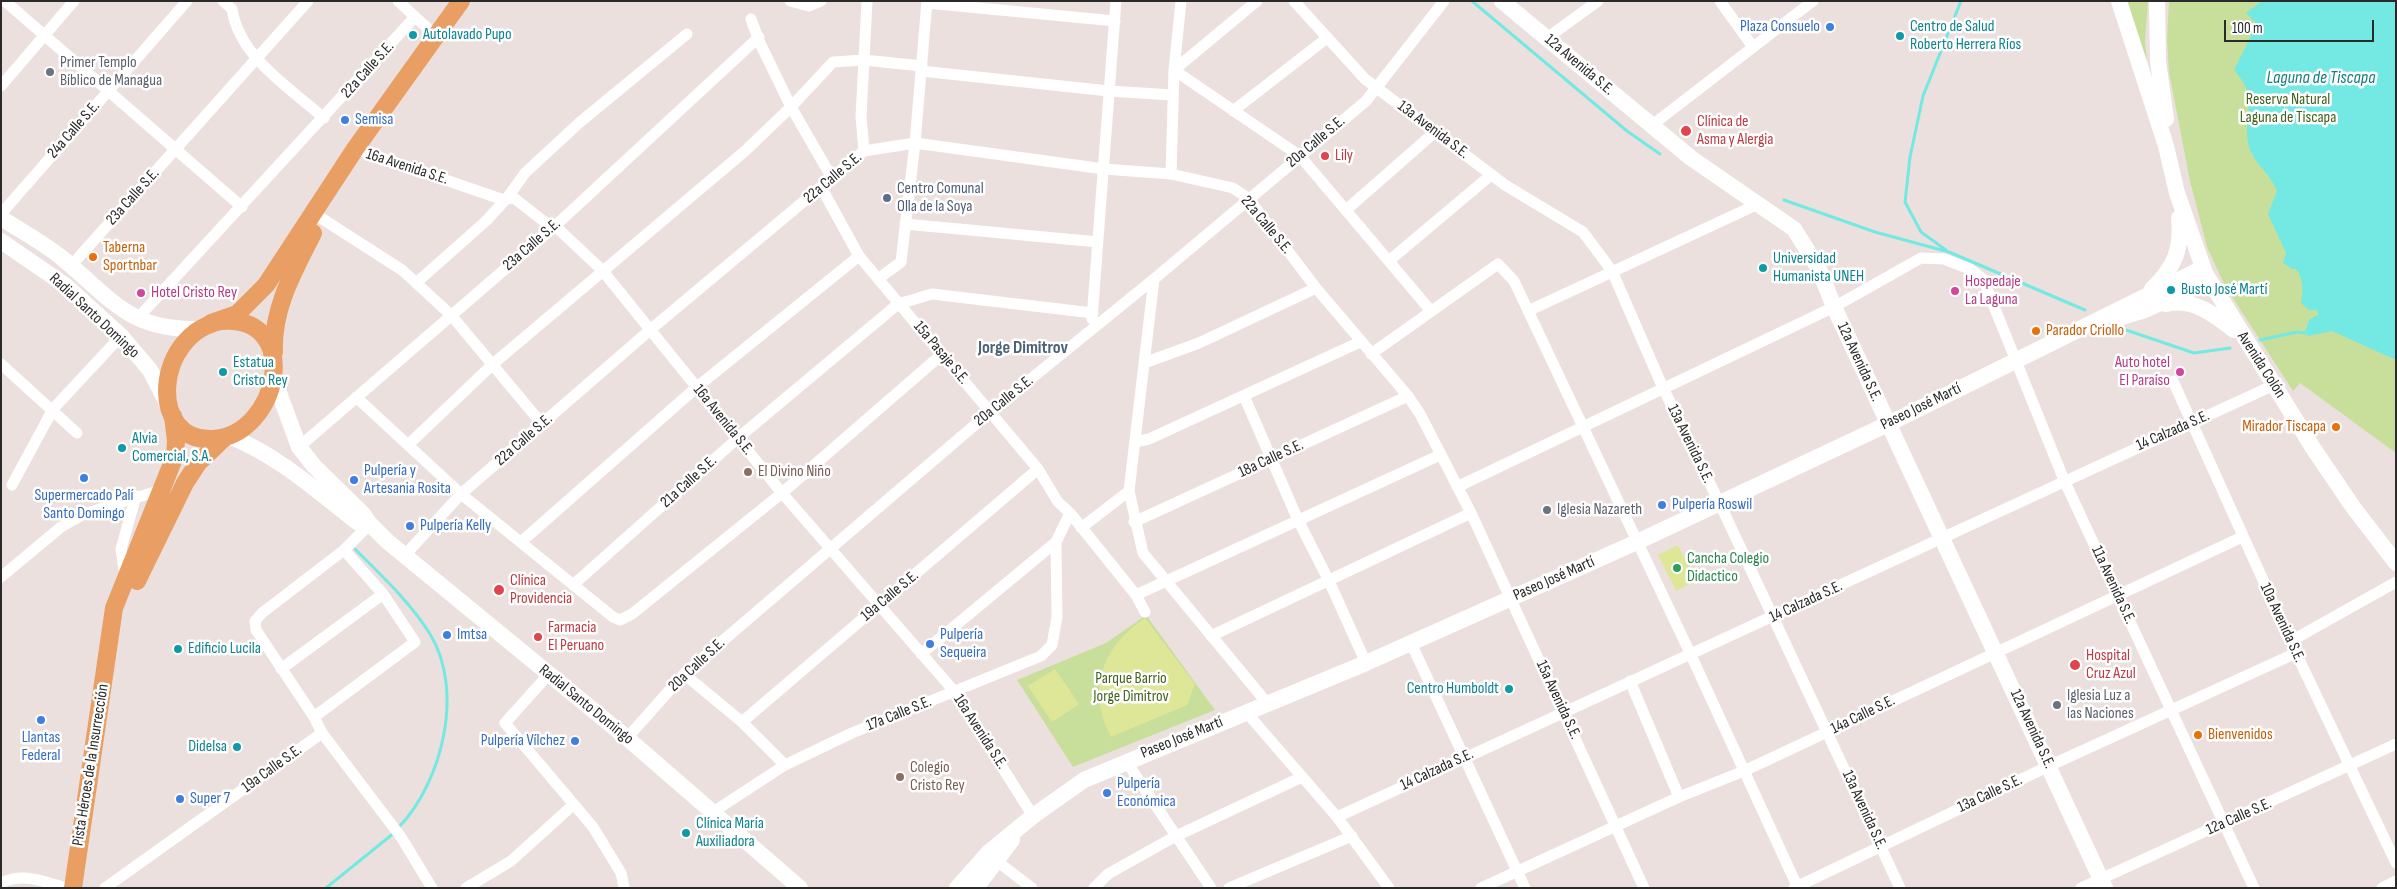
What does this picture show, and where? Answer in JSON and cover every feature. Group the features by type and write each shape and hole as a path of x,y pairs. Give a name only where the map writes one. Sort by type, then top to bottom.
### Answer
{"main road":[{"path":"351,155 282,300 273,333 274,372 259,412 244,428 226,437 204,439 196,437 184,429 171,412 166,386 172,363 184,342 206,326 237,314 258,295 289,253 351,155 460,1"},
{"name":"12a Avenida S.E.","path":"1502,1 1650,126 1699,164 1794,229 1798,234 1820,269 1834,307 2103,883"},
{"name":"Avenida Colón","path":"2119,1 2166,146 2177,193 2206,274 2243,337 2353,507 2396,564"},
{"name":"Avenida Colón","path":"2157,1 2158,61 2166,118 2166,146"},
{"path":"2146,302 2170,267 2180,243 2177,193"},
{"name":"Radial Santo Domingo","path":"1,218 60,257 121,309 138,319 160,327 206,326"},
{"name":"Radial Santo Domingo","path":"1,241 65,285 121,336 150,370 171,412"},
{"name":"Paseo José Martí","path":"957,888 988,853 1084,780 1366,663 1638,542 1888,424 2014,360 2206,274"},
{"path":"2146,302 2190,304 2220,319 2243,337"},
{"path":"206,326 238,321 255,328 267,341 274,372"},
{"name":"Radial Santo Domingo","path":"274,372 299,448 318,471 363,514 370,524 627,738 800,888"},
{"name":"Pista Héroes de la Insurrección","path":"72,888 114,608 176,448 171,412"},
{"name":"Radial Santo Domingo","path":"226,437 256,447 286,467 357,522 370,524"},
{"name":"Pista Héroes de la Insurrección","path":"109,642 175,500 198,463 226,437"},
{"name":"Paseo José Martí","path":"976,888 1028,821"}],"street":[{"path":"5,1 242,207"},
{"path":"1,86 74,1"},
{"name":"24a Calle S.E.","path":"1,214 187,1"},
{"path":"224,1 232,9 235,24 258,60 324,118"},
{"name":"23a Calle S.E.","path":"78,258 258,60 308,1"},
{"path":"398,1 414,18 436,36"},
{"path":"790,1 809,6 821,1"},
{"path":"864,151 861,117 867,1"},
{"path":"1092,330 1116,1"},
{"path":"1170,174 1174,70 1181,1"},
{"path":"1174,70 1257,1"},
{"name":"13a Avenida S.E.","path":"1294,1 1365,80 1491,175 1582,232 1612,271 1663,388 1720,504 1900,888"},
{"name":"20a Calle S.E.","path":"627,738 684,674 990,412 1092,330 1366,101 1444,1"},
{"path":"1547,38 1598,1"},
{"path":"1720,1 1753,47"},
{"path":"1650,126 1813,1"},
{"path":"878,279 901,262 915,143 927,2 1115,21"},
{"name":"22a Calle S.E.","path":"138,319 414,18"},
{"path":"751,20 759,41 791,107 832,178"},
{"path":"416,283 486,221 507,198 525,173 572,129 687,34"},
{"name":"23a Calle S.E.","path":"299,448 451,314 555,226 759,37"},
{"path":"1233,111 1327,38"},
{"path":"408,445 493,364 745,151 791,107 833,62 864,60 1110,92 1173,95"},
{"path":"1174,70 1300,156 1390,260 1431,311"},
{"path":"1346,210 1435,132"},
{"name":"22a Calle S.E.","path":"405,555 461,494 650,330 864,151 915,143 1104,169 1170,174 1233,188 1248,198 1316,288 1360,342 1408,396 1420,414 1440,454"},
{"name":"16a Avenida S.E.","path":"351,155 502,199 514,198 546,223 555,226 602,270 782,493 954,691 1028,821"},
{"path":"1390,260 1491,175"},
{"name":"15a Pasaje S.E.","path":"821,187 859,256 1038,469 1058,502 1070,513 1136,595 1145,612"},
{"path":"1528,311 1758,204"},
{"path":"321,218 402,270 451,314 542,424"},
{"path":"906,224 1098,242"},
{"path":"522,542 697,387 859,256"},
{"name":"11a Avenida S.E.","path":"1834,307 1921,258 1944,259 1970,269 1983,279 2014,360 2064,480 2254,888"},
{"path":"1371,354 1498,264 1514,281 1690,653 1796,887"},
{"path":"1154,278 1129,491 1142,553 1267,703"},
{"path":"1144,363 1199,343 1316,288"},
{"path":"898,304 932,294 1093,313"},
{"name":"21a Calle S.E.","path":"573,585 738,438 898,304"},
{"path":"1457,487 1834,307"},
{"path":"12,485 53,409 121,336"},
{"path":"1134,442 1148,439 1360,342"},
{"path":"356,397 461,494 613,617 620,620 632,614 782,493 942,355"},
{"path":"1,364 53,409 77,433"},
{"name":"10a Avenida S.E.","path":"2173,380 2242,537 2396,863"},
{"name":"14 Calzada S.E.","path":"1337,817 1563,711 1773,617 2064,480 2274,385"},
{"path":"1244,396 1298,520 1329,581 1366,663"},
{"name":"18a Calle S.E.","path":"1134,522 1408,396"},
{"path":"1136,595 1440,454"},
{"name":"15a Avenida S.E.","path":"1440,454 1471,513 1511,598 1644,888"},
{"name":"19a Calle S.E.","path":"742,722 1038,469"},
{"path":"1,577 61,527 84,514 136,496 161,490"},
{"path":"1081,528 1129,491"},
{"path":"125,579 121,549 136,496"},
{"path":"921,654 1056,542 1070,513"},
{"path":"1211,636 1471,513"},
{"path":"370,524 344,550 262,613 255,621 256,630 322,732 401,837 432,888"},
{"name":"14a Calle S.E.","path":"1481,888 1680,797 1744,771 2242,537"},
{"name":"17a Calle S.E.","path":"713,812 785,765 852,733 1042,656 1052,645 1057,617 1056,542"},
{"path":"314,717 415,642 383,594 344,550"},
{"path":"2291,641 2396,582"},
{"path":"281,669 383,594"},
{"path":"1412,643 1466,756 1525,888"},
{"name":"13a Calle S.E.","path":"1796,887 2049,766 2296,653"},
{"path":"549,674 505,724 593,827 621,873 624,888"},
{"path":"684,674 742,722 785,765"},
{"path":"1630,681 1680,797"},
{"path":"1246,712 1337,817 1388,888"},
{"name":"19a Calle S.E.","path":"105,888 322,732"},
{"name":"12a Calle S.E.","path":"2081,888 2103,883 2396,744"},
{"path":"1126,761 1178,835 1212,888"},
{"path":"1094,888 1108,874 1178,835 1302,777"},
{"path":"466,888 511,861 573,805"},
{"path":"1229,888 1352,836"},
{"path":"998,862 1032,888"},
{"path":"1,883 19,877 30,877 67,888"},
{"path":"2382,888 2396,881"}],"green space":[{"path":"2124,1 2148,1 2145,40 2149,85"},
{"name":"Reserva Natural Laguna de Tiscapa","path":"2169,1 2396,1 2396,453 2300,383 2293,391 2225,286 2207,247 2190,181 2169,72 2167,40"},
{"name":"Cancha Colegio Didactico","path":"1678,545 1696,581 1676,591 1658,555"},
{"name":"Parque Barrio Jorge Dimitrov","path":"1146,615 1215,710 1073,767 1017,680 1106,643"},
{"path":"1145,618 1195,684 1187,705 1111,737 1100,702 1099,686 1102,670 1118,642 1130,629"},
{"path":"1055,669 1079,704 1052,722 1028,686"}],"water":[{"name":"Laguna de Tiscapa","path":"2262,1 2396,1 2396,360 2332,331 2308,336 2305,332 2309,320 2319,314 2316,310 2309,310 2301,303 2302,281 2296,269 2292,269 2283,263 2286,253 2268,214 2277,191 2250,149 2247,131 2249,97 2242,80 2234,70 2257,24 2246,13"}],"waterway":[{"path":"1472,1 1627,131 1660,154"},
{"path":"1946,250 1921,232 1905,202 1910,157 1923,96 1961,1"},
{"path":"1784,200 1875,232 1949,252 2085,310"},
{"path":"2123,329 2194,353 2230,348"},
{"path":"2260,340 2297,332 2306,333"},
{"path":"355,549 395,589 422,622 430,634 440,657 446,682 447,709 444,736 437,762 426,787 413,809 398,828"},
{"path":"326,888 394,833"}],"place":[{"name":"Plaza Consuelo","path":"1830,27"},
{"name":"Autolavado Pupo","path":"413,35"},
{"name":"Centro de Salud Roberto Herrera Ríos","path":"1900,36"},
{"name":"Primer Templo Bíblico de Managua","path":"50,72"},
{"name":"Semisa","path":"345,120"},
{"name":"Clínica de Asma y Alergia","path":"1686,131"},
{"name":"Lily","path":"1325,156"},
{"name":"Centro Comunal Olla de la Soya","path":"887,198"},
{"name":"Taberna Sportnbar","path":"93,257"},
{"name":"Universidad Humanista UNEH","path":"1763,268"},
{"name":"Busto José Martí","path":"2171,290"},
{"name":"Hospedaje La Laguna","path":"1955,291"},
{"name":"Hotel Cristo Rey","path":"141,293"},
{"name":"Parador Criollo","path":"2036,331"},
{"name":"Estatua Cristo Rey","path":"223,372"},
{"name":"Auto hotel El Paraíso","path":"2180,372"},
{"name":"Mirador Tiscapa","path":"2336,427"},
{"name":"Alvia Comercial, S.A.","path":"122,448"},
{"name":"El Divino Niño","path":"748,472"},
{"name":"Supermercado Palí Santo Domingo","path":"84,478"},
{"name":"Pulpería y Artesania Rosita","path":"354,480"},
{"name":"Pulpería Roswil","path":"1662,505"},
{"name":"Iglesia Nazareth","path":"1547,510"},
{"name":"Pulpería Kelly","path":"410,526"},
{"name":"Cancha Colegio Didactico","path":"1677,568"},
{"name":"Clínica Providencia","path":"499,590"},
{"name":"Imtsa","path":"447,635"},
{"name":"Farmacia El Peruano","path":"538,637"},
{"name":"Pulpería Sequeira","path":"930,644"},
{"name":"Edificio Lucila","path":"178,649"},
{"name":"Hospital Cruz Azul","path":"2075,665"},
{"name":"Centro Humboldt","path":"1509,689"},
{"name":"Iglesia Luz a las Naciones","path":"2057,705"},
{"name":"Llantas Federal","path":"41,720"},
{"name":"Bienvenidos","path":"2198,735"},
{"name":"Pulpería Vílchez","path":"575,741"},
{"name":"Didelsa","path":"237,747"},
{"name":"Colegio Cristo Rey","path":"900,777"},
{"name":"Pulpería Económica","path":"1107,793"},
{"name":"Super 7","path":"180,799"},
{"name":"Clínica María Auxiliadora","path":"686,833"}],"district":[{"name":"Jorge Dimitrov","path":"1023,348"}]}
